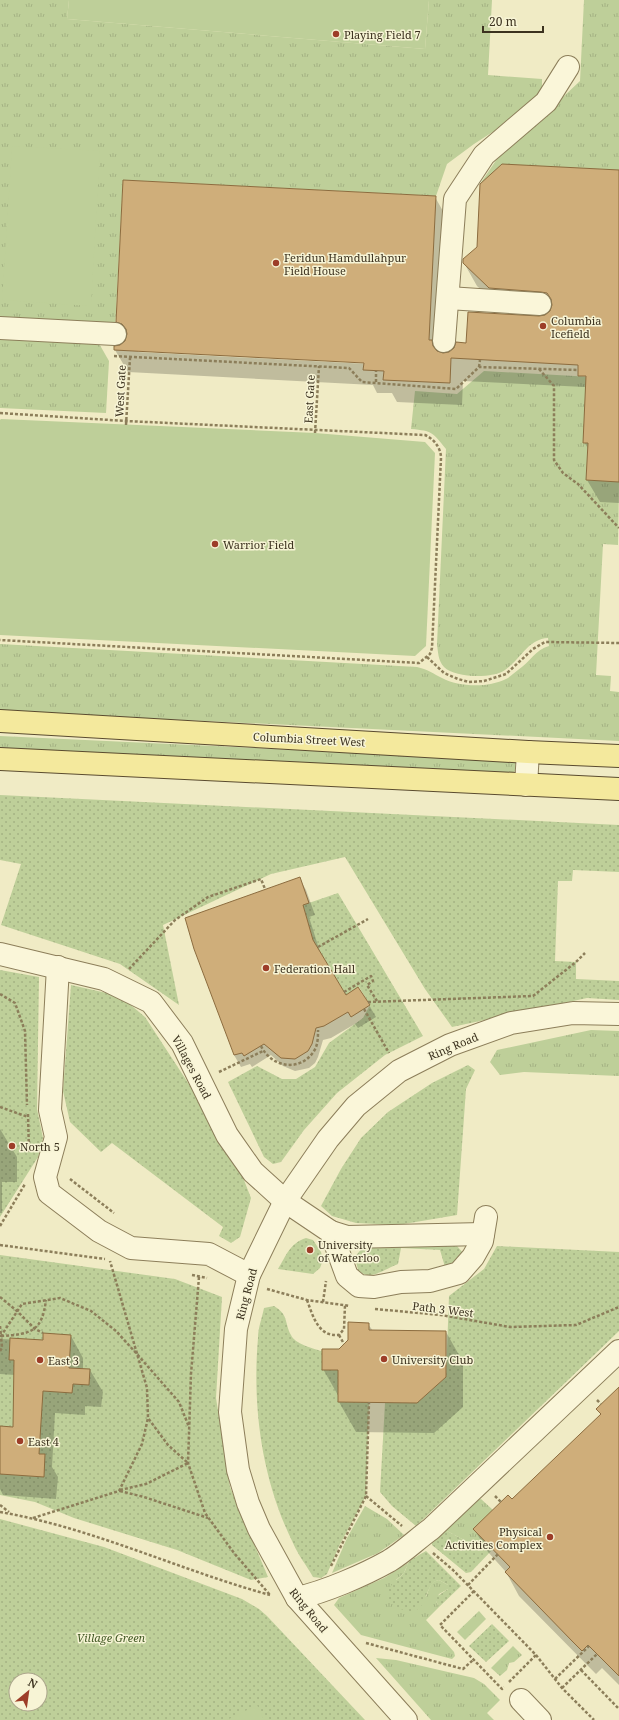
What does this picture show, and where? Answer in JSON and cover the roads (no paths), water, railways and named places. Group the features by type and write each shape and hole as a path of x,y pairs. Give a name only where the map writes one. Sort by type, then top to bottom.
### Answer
{"main road":[{"name":"Columbia Street West","path":"0,721 619,756"},
{"path":"0,759 619,789"}],"street":[{"path":"444,341 455,199 484,155 546,102 568,67"},
{"path":"448,298 540,304"},
{"path":"0,328 107,334"},
{"path":"526,785 528,752"},
{"name":"Villages Road","path":"0,954 104,979 151,1002 182,1043 227,1135 253,1172 286,1200 331,1232"},
{"path":"58,967 50,1110 56,1137 45,1177 49,1193 99,1232 131,1248 209,1254 257,1281"},
{"name":"Ring Road","path":"406,1720 297,1598 259,1529 238,1470 230,1412 236,1329 257,1281 286,1200 328,1139 356,1106 399,1071 450,1045 511,1024 573,1013 619,1014"},
{"path":"485,1225 482,1240 473,1258 459,1273 430,1281 401,1282 374,1287 359,1286 347,1276 331,1232 347,1237 485,1225"},
{"path":"297,1598 315,1594 371,1571 399,1554 431,1529 619,1350"},
{"path":"521,1700 540,1720"}],"place":[{"name":"Playing Field 7","path":"336,34"},
{"name":"Feridun Hamdullahpur Field House","path":"276,263"},
{"name":"Columbia Icefield","path":"543,326"},
{"name":"Warrior Field","path":"215,544"},
{"name":"Federation Hall","path":"266,968"},
{"name":"North 5","path":"12,1146"},
{"name":"University of Waterloo","path":"310,1250"},
{"name":"University Club","path":"384,1359"},
{"name":"East 3","path":"40,1360"},
{"name":"East 4","path":"20,1441"},
{"name":"Physical Activities Complex","path":"550,1537"}],"park label":[{"name":"Village Green","path":"111,1637"}]}
